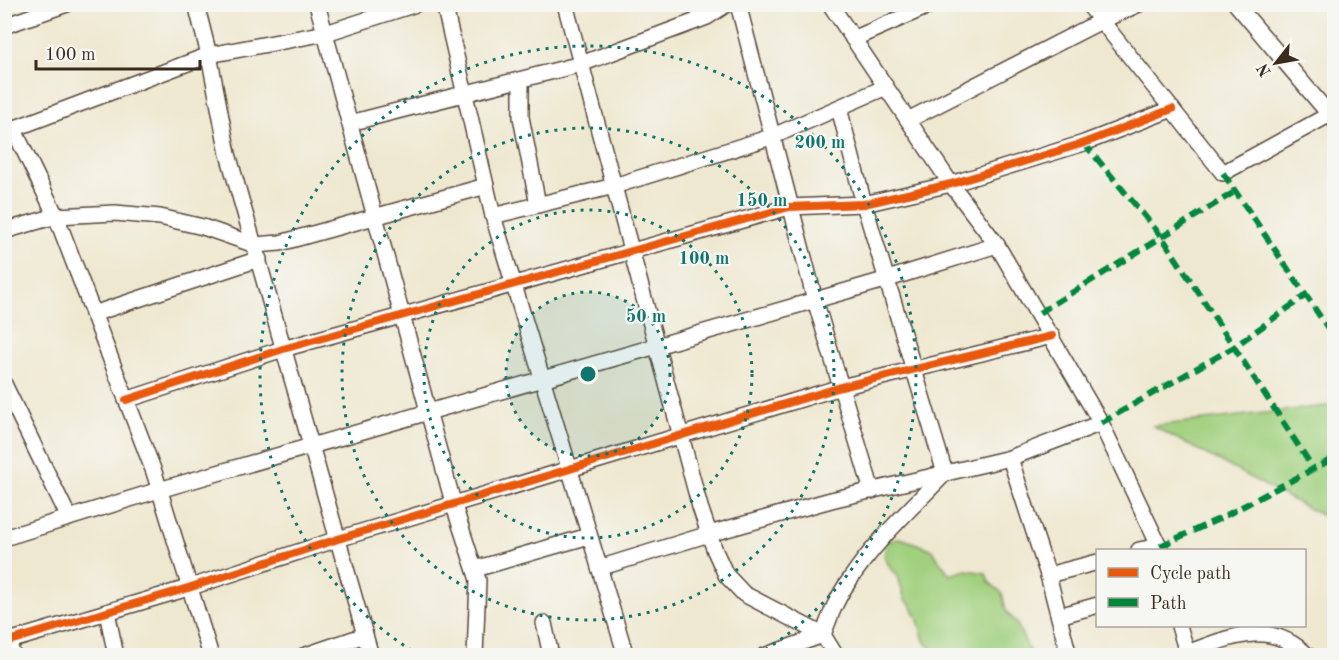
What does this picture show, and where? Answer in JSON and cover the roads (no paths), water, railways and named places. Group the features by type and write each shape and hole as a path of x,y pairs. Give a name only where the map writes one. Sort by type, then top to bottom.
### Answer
{"street":[{"path":"4,26 67,4"},
{"path":"196,4 209,55 228,154 371,656"},
{"path":"317,4 454,506 475,569 478,592 475,656"},
{"path":"211,656 159,490 56,216 8,128 209,55 326,33 416,4"},
{"path":"444,4 493,216 626,656"},
{"path":"565,4 709,534 726,575 744,594 823,635 836,656"},
{"path":"350,123 581,64 699,11 727,4"},
{"path":"738,4 814,300 872,491"},
{"path":"830,4 951,184 997,245 1101,423 1161,548"},
{"path":"853,39 933,4"},
{"path":"1088,4 1223,173 1333,115 1236,4"},
{"path":"908,120 1101,21 1139,4"},
{"path":"521,80 521,117 538,205"},
{"path":"493,216 614,186 771,137 886,87"},
{"path":"839,108 864,204 945,473"},
{"path":"126,400 283,349 789,207 864,204 951,184 1084,143 1172,109"},
{"path":"93,314 257,252 486,186"},
{"path":"4,231 56,216 115,213 160,217 203,227 257,252"},
{"path":"4,538 159,490 888,279 997,245"},
{"path":"9,642 339,539 454,506 569,468 841,387 1052,336"},
{"path":"4,384 69,518"},
{"path":"599,568 709,534 1010,458 1101,423"},
{"path":"1010,458 1048,575 1069,656"},
{"path":"764,656 823,635 835,604 849,580 887,534 945,473"},
{"path":"475,569 589,536"},
{"path":"1048,575 1096,563"},
{"path":"1059,616 1096,606"},
{"path":"107,612 116,656"},
{"path":"544,623 551,656"},
{"path":"1179,627 1188,654 1240,634 1283,637 1308,656"},
{"path":"303,656 365,634"}]}
